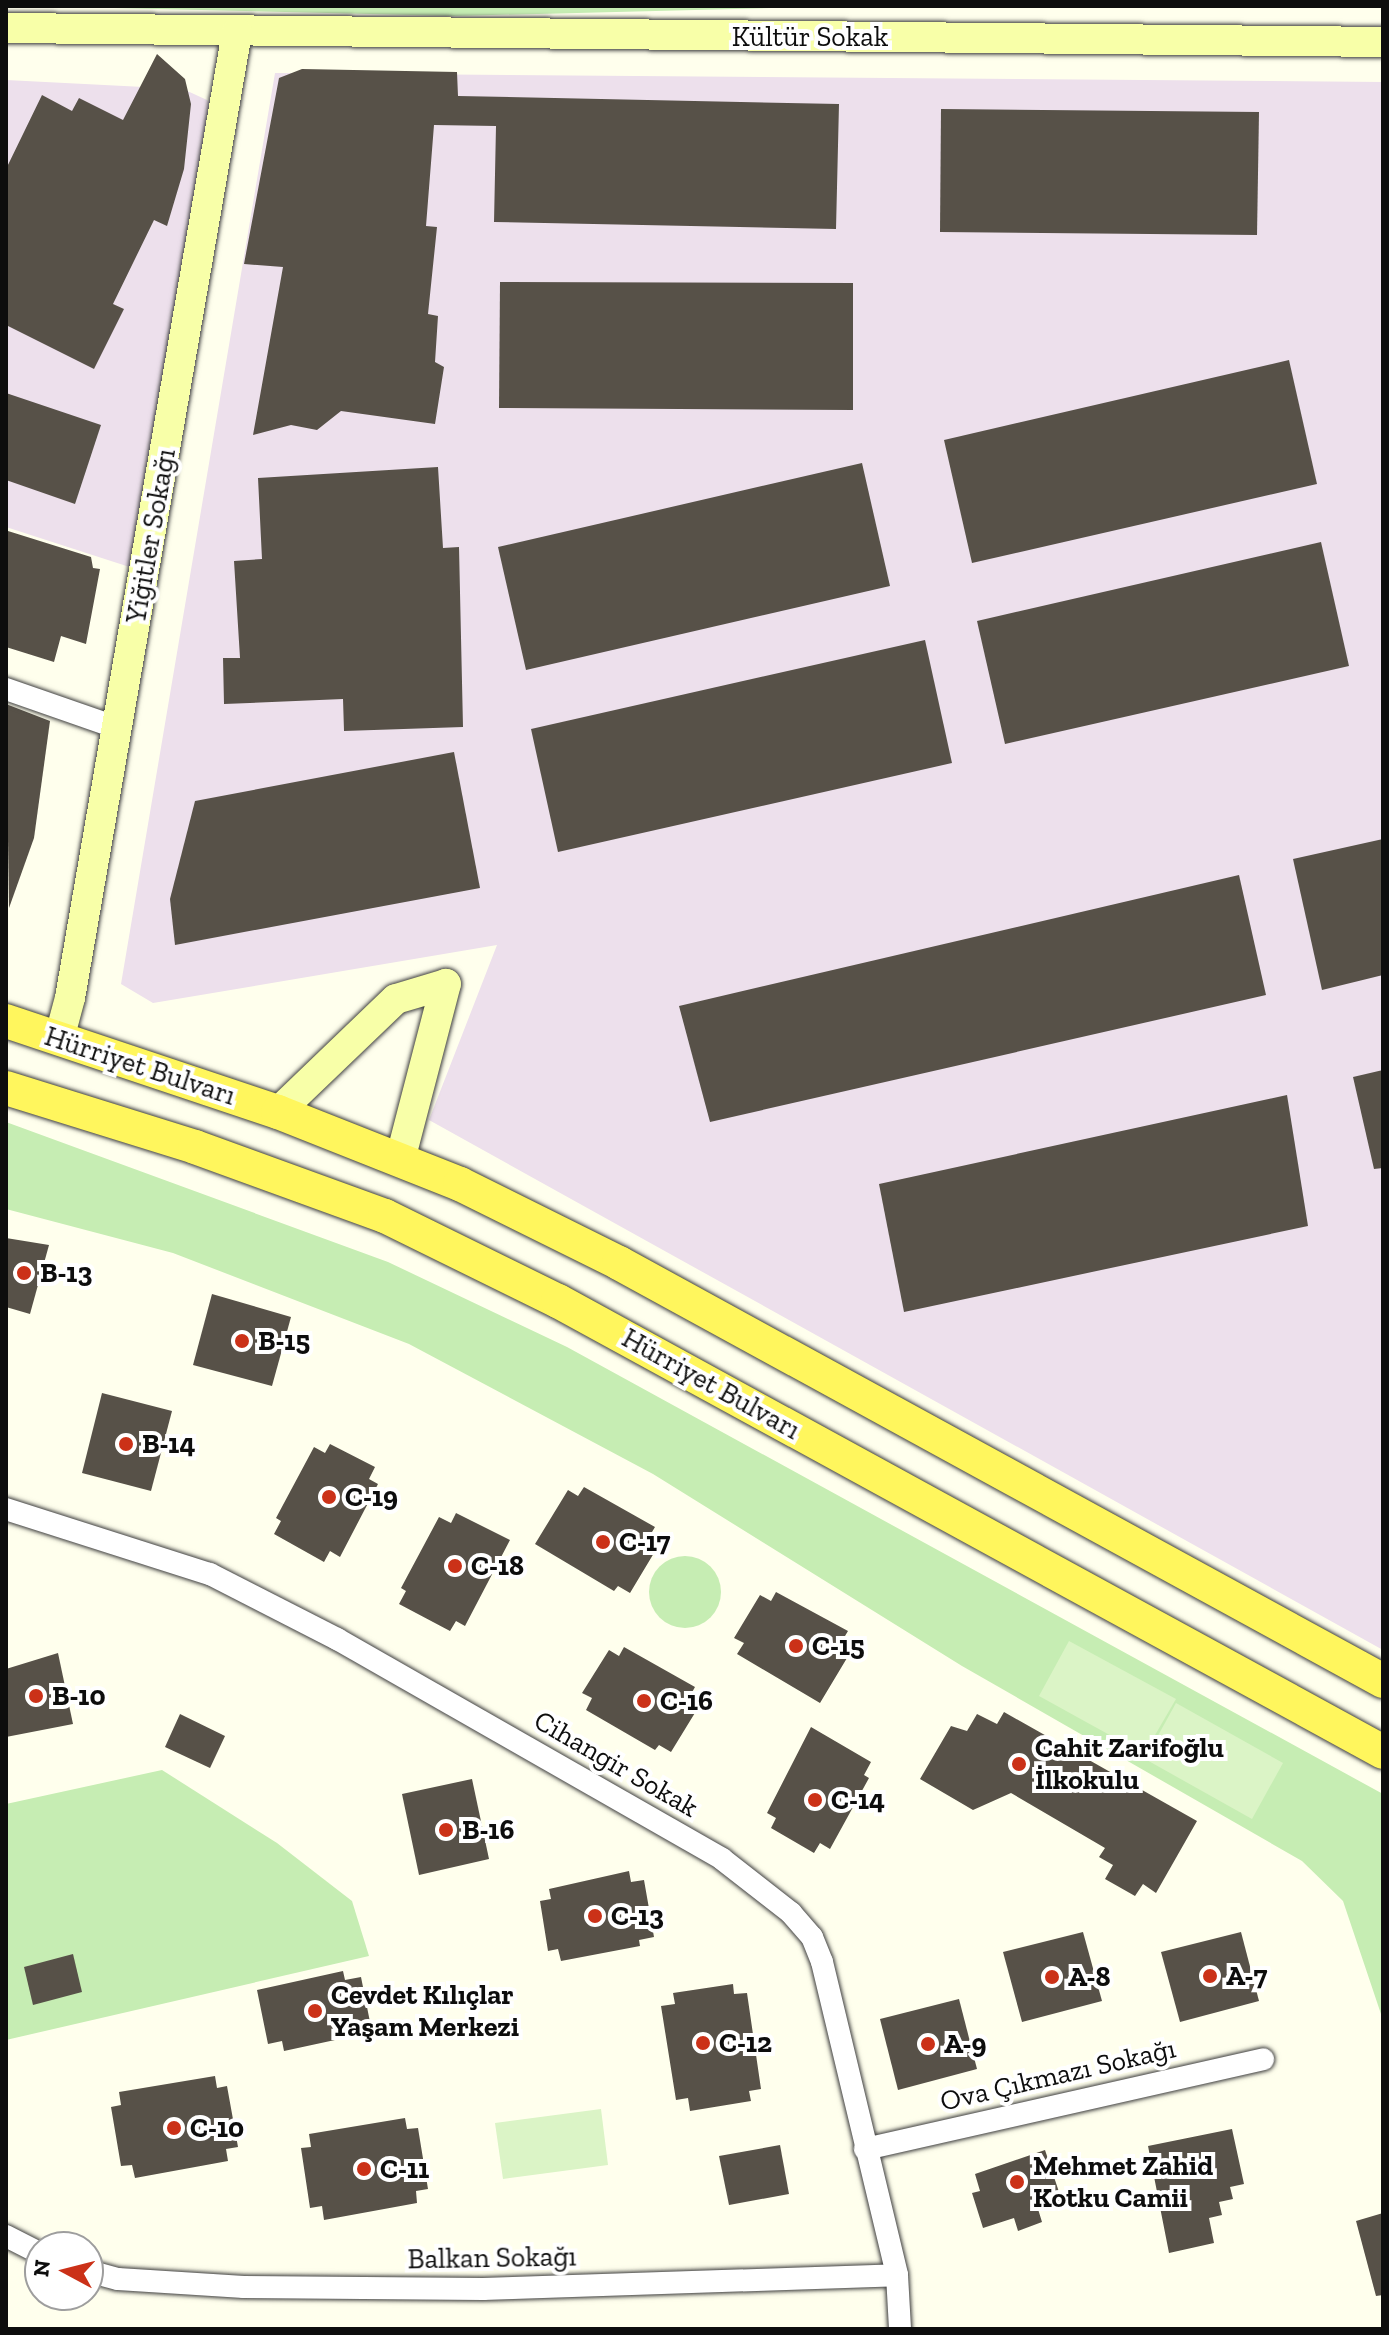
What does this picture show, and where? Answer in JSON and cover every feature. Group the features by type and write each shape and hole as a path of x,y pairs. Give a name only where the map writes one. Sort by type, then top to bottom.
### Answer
{"main road":[{"name":"Hürriyet Bulvarı","path":"6,1021 278,1112 460,1184 619,1263 1383,1681"},
{"name":"Hürriyet Bulvarı","path":"6,1088 195,1147 385,1216 558,1301 1383,1752"}],"street":[{"name":"Kültür Sokak","path":"6,28 1383,42"},
{"name":"Yiğitler Sokağı","path":"59,1039 118,728 237,32"},
{"path":"6,689 118,728"},
{"path":"278,1112 396,999 446,984 400,1160"},
{"name":"Cihangir Sokak","path":"6,1509 210,1574 337,1639 722,1859 791,1913 812,1937 822,1962 897,2275 900,2329"},
{"name":"Ova Çıkmazı Sokağı","path":"865,2149 1263,2059"},
{"path":"6,2236 24,2245"},
{"name":"Balkan Sokağı","path":"104,2275 118,2279 244,2287 483,2289 897,2275"}],"shaded area":[{"path":"275,73 1383,82 1383,1650 429,1120 497,945 153,1003 121,984"},
{"path":"6,80 183,89 207,100 218,114 145,572 6,527"}],"green space":[{"path":"26,6 849,6 454,16"},
{"path":"6,1122 388,1262 567,1347 1383,1794 1383,2020 1343,1901 1302,1861 962,1666 653,1474 409,1344 173,1253 6,1209"},
{"path":"692,1556 711,1566 719,1578 719,1606 711,1618 699,1626 678,1628 659,1618 651,1606 649,1585 659,1566 671,1558"},
{"path":"1069,1641 1176,1699 1144,1754 1039,1696"},
{"path":"1176,1703 1283,1763 1252,1819 1145,1759"},
{"path":"162,1770 277,1843 352,1901 369,1956 6,2040 6,1804"},
{"path":"601,2109 608,2165 503,2179 495,2123"}],"building":[{"path":"157,54 185,79 191,104 184,169 167,226 154,220 113,304 124,309 94,369 6,325 6,169 42,95 72,111 79,98 123,120"},
{"path":"302,69 457,72 458,96 839,104 836,229 494,222 496,126 434,125 426,226 437,227 428,314 438,316 435,362 444,367 435,424 341,411 317,430 291,425 253,435 283,267 244,264 279,78"},
{"path":"941,109 1259,112 1257,235 940,232"},
{"path":"500,282 853,283 853,410 499,408"},
{"path":"1289,360 1317,484 972,563 944,440"},
{"path":"6,393 101,425 75,504 6,480"},
{"path":"862,463 890,586 526,670 498,547"},
{"path":"438,467 443,548 459,547 463,727 344,731 343,699 224,704 223,658 240,658 234,561 262,559 258,478"},
{"path":"8,531 91,557 93,568 100,569 86,644 61,636 54,662 6,647"},
{"path":"1321,542 1349,666 1005,744 977,621"},
{"path":"925,640 952,763 558,852 531,729"},
{"path":"6,704 50,721 34,838 9,908"},
{"path":"454,752 480,888 175,945 170,899 195,801"},
{"path":"1383,839 1383,975 1322,990 1293,859"},
{"path":"1239,875 1266,995 710,1122 679,1006"},
{"path":"1383,1070 1383,1168 1374,1169 1353,1077"},
{"path":"1287,1095 1308,1226 904,1312 879,1184"},
{"name":"B-13","path":"6,1238 49,1245 30,1314 6,1307"},
{"name":"B-15","path":"212,1294 291,1317 272,1386 193,1365"},
{"name":"B-14","path":"102,1393 172,1411 151,1491 82,1473"},
{"name":"C-19","path":"330,1444 375,1467 369,1479 378,1484 340,1557 330,1551 324,1562 274,1534 281,1521 276,1518 314,1447 325,1453"},
{"name":"C-17","path":"584,1487 655,1527 649,1537 660,1543 630,1593 618,1586 614,1591 535,1544 568,1490 578,1496"},
{"name":"C-18","path":"456,1513 510,1540 465,1626 456,1621 450,1631 399,1604 406,1591 401,1588 439,1517 451,1523"},
{"name":"C-15","path":"776,1592 848,1631 842,1641 853,1648 820,1703 737,1654 744,1643 734,1638 760,1595 771,1601"},
{"name":"C-16","path":"624,1647 695,1687 690,1696 701,1703 671,1752 659,1745 655,1750 586,1710 592,1698 582,1693 609,1650 619,1656"},
{"name":"B-10","path":"58,1653 73,1724 6,1737 6,1669"},
{"path":"1004,1712 1197,1821 1156,1893 1143,1884 1135,1896 1105,1879 1113,1865 1099,1857 1105,1848 1011,1793 973,1810 920,1779 951,1726 967,1731 977,1714 997,1724"},
{"path":"180,1714 225,1736 210,1768 165,1747"},
{"name":"C-14","path":"811,1727 871,1762 864,1775 869,1778 830,1849 820,1843 814,1853 771,1828 776,1818 767,1813"},
{"name":"B-16","path":"472,1779 489,1859 419,1875 402,1794"},
{"name":"C-13","path":"629,1871 631,1882 644,1880 654,1937 639,1940 640,1946 561,1961 558,1949 548,1951 540,1901 551,1899 549,1889"},
{"name":"A-8","path":"1083,1932 1102,2001 1022,2022 1003,1952"},
{"name":"A-7","path":"1241,1932 1259,2001 1180,2022 1161,1952"},
{"path":"73,1954 82,1992 33,2005 24,1967"},
{"name":"Cevdet Kılıçlar Yaşam Merkezi","path":"343,1971 345,1980 361,1977 372,2032 284,2051 282,2041 268,2044 257,1990"},
{"name":"C-12","path":"733,1984 734,1994 747,1993 761,2089 749,2091 751,2101 690,2111 688,2098 676,2100 661,2006 675,2004 673,1993"},
{"name":"A-9","path":"959,1999 977,2069 898,2090 880,2019"},
{"name":"C-10","path":"215,2076 217,2088 227,2086 238,2147 226,2149 228,2161 135,2178 132,2165 121,2166 111,2107 121,2105 119,2092"},
{"name":"C-11","path":"405,2118 407,2129 418,2128 428,2189 416,2191 417,2203 324,2220 322,2206 310,2208 301,2148 311,2147 309,2134"},
{"path":"1232,2129 1244,2184 1230,2187 1233,2199 1219,2202 1222,2215 1209,2218 1214,2243 1169,2253 1148,2146"},
{"path":"780,2145 789,2194 729,2205 719,2156"},
{"name":"Mehmet Zahid Kotku Camii","path":"1045,2150 1062,2201 1038,2209 1042,2222 1018,2231 1014,2218 983,2228 972,2193 980,2191 975,2174"},
{"path":"1383,2213 1383,2295 1376,2296 1356,2221"}],"place":[{"name":"B-13","path":"24,1273"},
{"name":"B-15","path":"242,1341"},
{"name":"B-14","path":"126,1444"},
{"name":"C-19","path":"329,1497"},
{"name":"C-17","path":"603,1542"},
{"name":"C-18","path":"455,1566"},
{"name":"C-15","path":"796,1646"},
{"name":"B-10","path":"36,1696"},
{"name":"C-16","path":"644,1701"},
{"name":"Cahit Zarifoğlu İlkokulu","path":"1019,1764"},
{"name":"C-14","path":"815,1800"},
{"name":"B-16","path":"446,1830"},
{"name":"C-13","path":"595,1916"},
{"name":"A-7","path":"1210,1976"},
{"name":"A-8","path":"1052,1977"},
{"name":"Cevdet Kılıçlar Yaşam Merkezi","path":"315,2011"},
{"name":"C-12","path":"703,2043"},
{"name":"A-9","path":"928,2044"},
{"name":"C-10","path":"174,2128"},
{"name":"C-11","path":"364,2169"},
{"name":"Mehmet Zahid Kotku Camii","path":"1017,2182"}]}
